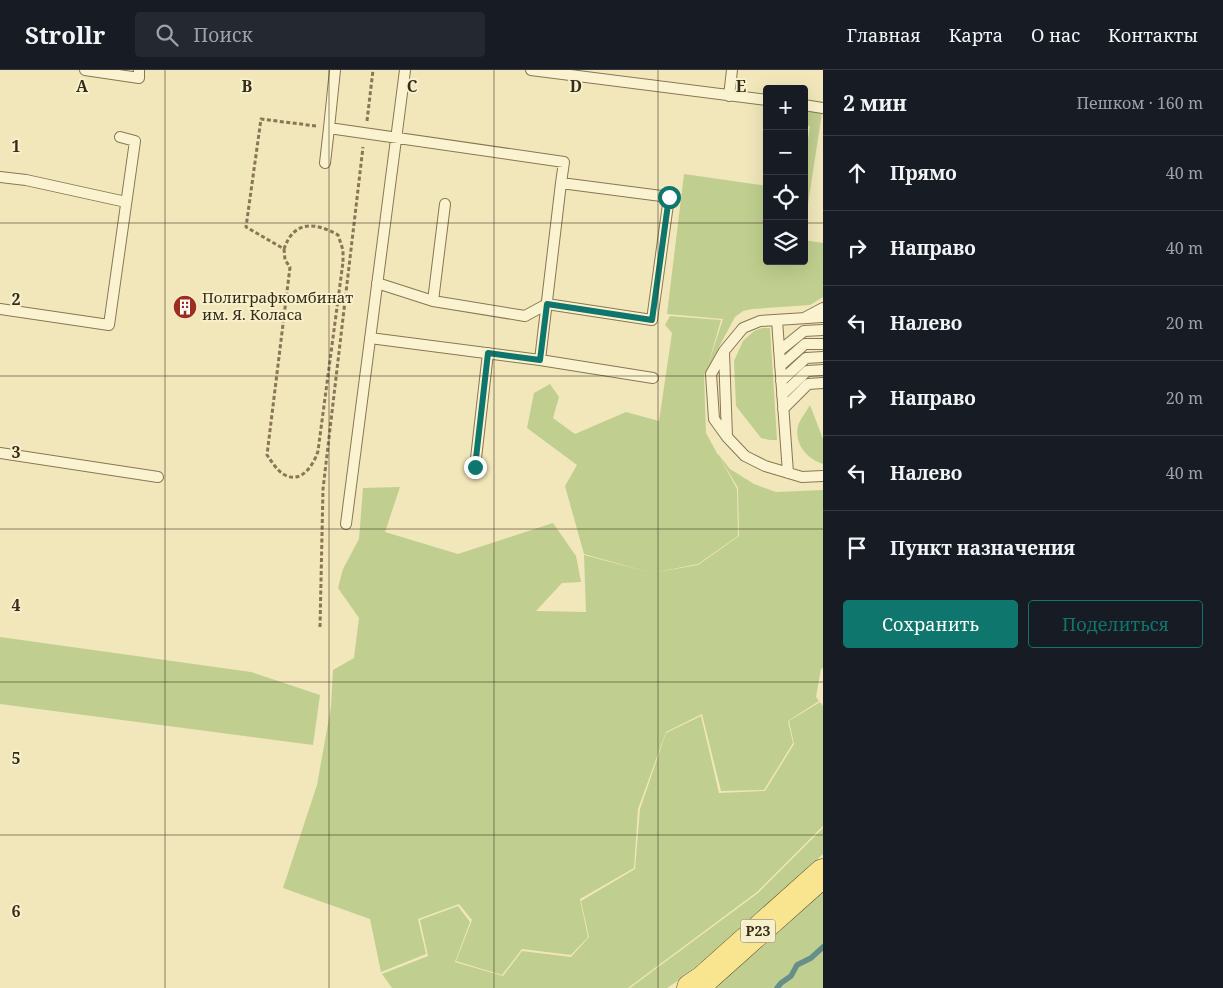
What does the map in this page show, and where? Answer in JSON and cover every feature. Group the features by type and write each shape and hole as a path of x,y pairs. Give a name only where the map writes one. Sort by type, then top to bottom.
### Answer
{"main road":[{"name":"Р23","path":"691,988 703,980 823,873"}],"lane":[{"path":"85,70 139,78 140,70"},
{"path":"325,163 336,70"},
{"path":"346,524 398,137 405,70"},
{"path":"531,70 594,74 729,96 763,100"},
{"path":"729,96 732,70"},
{"path":"808,106 823,108"},
{"path":"329,128 564,162 540,360"},
{"path":"0,309 109,325 135,141 120,138"},
{"path":"0,177 26,180 126,202"},
{"path":"377,283 433,301 525,316 547,304 652,320 669,197 561,183"},
{"path":"433,301 445,204"},
{"path":"823,313 803,318 760,320 743,328 724,351 711,374 714,419 726,437 745,456 765,466 802,477 823,476"},
{"path":"777,320 788,473"},
{"path":"779,351 804,331 823,330"},
{"path":"370,338 540,360 653,378"},
{"path":"780,366 805,344 823,344"},
{"path":"475,467 488,353"},
{"path":"781,380 806,358 823,357"},
{"path":"782,395 807,371 823,370"},
{"path":"783,409 808,384 823,383"},
{"path":"0,453 158,477"}],"path":[{"path":"320,627 323,489 349,262 374,70"},
{"path":"284,249 246,227 261,119 329,128"},
{"path":"313,224 325,227 338,235 343,250 344,262 318,451 308,471 296,477 286,476 275,467 267,455 290,267 285,260 284,249 287,239 298,229 313,224"},
{"path":"344,262 349,262"}],"green space":[{"path":"808,111 822,113 808,204 808,139 810,126 808,126"},
{"path":"684,174 763,185 763,265 808,265 808,241 823,243 823,297 810,305 752,309 743,311 735,317 704,375 706,433 718,455 718,454 730,469 754,484 776,492 823,490 823,668 821,669 816,697 819,701 788,721 793,743 764,790 721,791 702,714 666,732 638,809 634,868 580,899 588,937 571,955 522,949 502,975 456,961 472,920 459,904 418,919 426,954 381,972 370,919 283,888 317,785 331,707 333,670 354,658 359,618 338,588 343,569 359,539 363,488 400,487 385,532 458,554 553,523 576,556 581,582 562,583 536,611 586,612 584,555 652,573 584,554 565,486 577,465 527,428 534,393 550,384 559,397 553,418 575,434 626,412 659,421 672,333 665,325 670,316 721,320 708,365 723,319 667,314","holes":["719,456 738,488 739,536 698,565 652,573 698,564 738,536 737,489"]},
{"path":"770,328 777,440 761,438 736,406 734,361 743,341 754,331"},
{"path":"810,405 823,439 823,464 807,455 798,439 798,426"},
{"path":"0,637 251,672 320,695 313,745 0,704"},
{"path":"820,702 823,706 823,826 757,892 628,988 392,988 382,974 428,956 420,920 458,906 470,922 455,962 503,976 522,951 571,957 589,937 581,901 635,869 640,809 666,733 701,716 719,793 765,791 794,744 789,721"},
{"path":"823,828 823,854 739,932 667,988 630,988 758,893"},
{"path":"823,888 823,988 710,988 759,950"}],"waterway":[{"path":"777,988 791,976 797,965 811,958 823,947"}],"place":[{"name":"Полиграфкомбинат им. Я. Коласа","path":"185,307"}],"route":[{"path":"475,467 488,353 540,360 547,304 652,320 669,197"}]}
